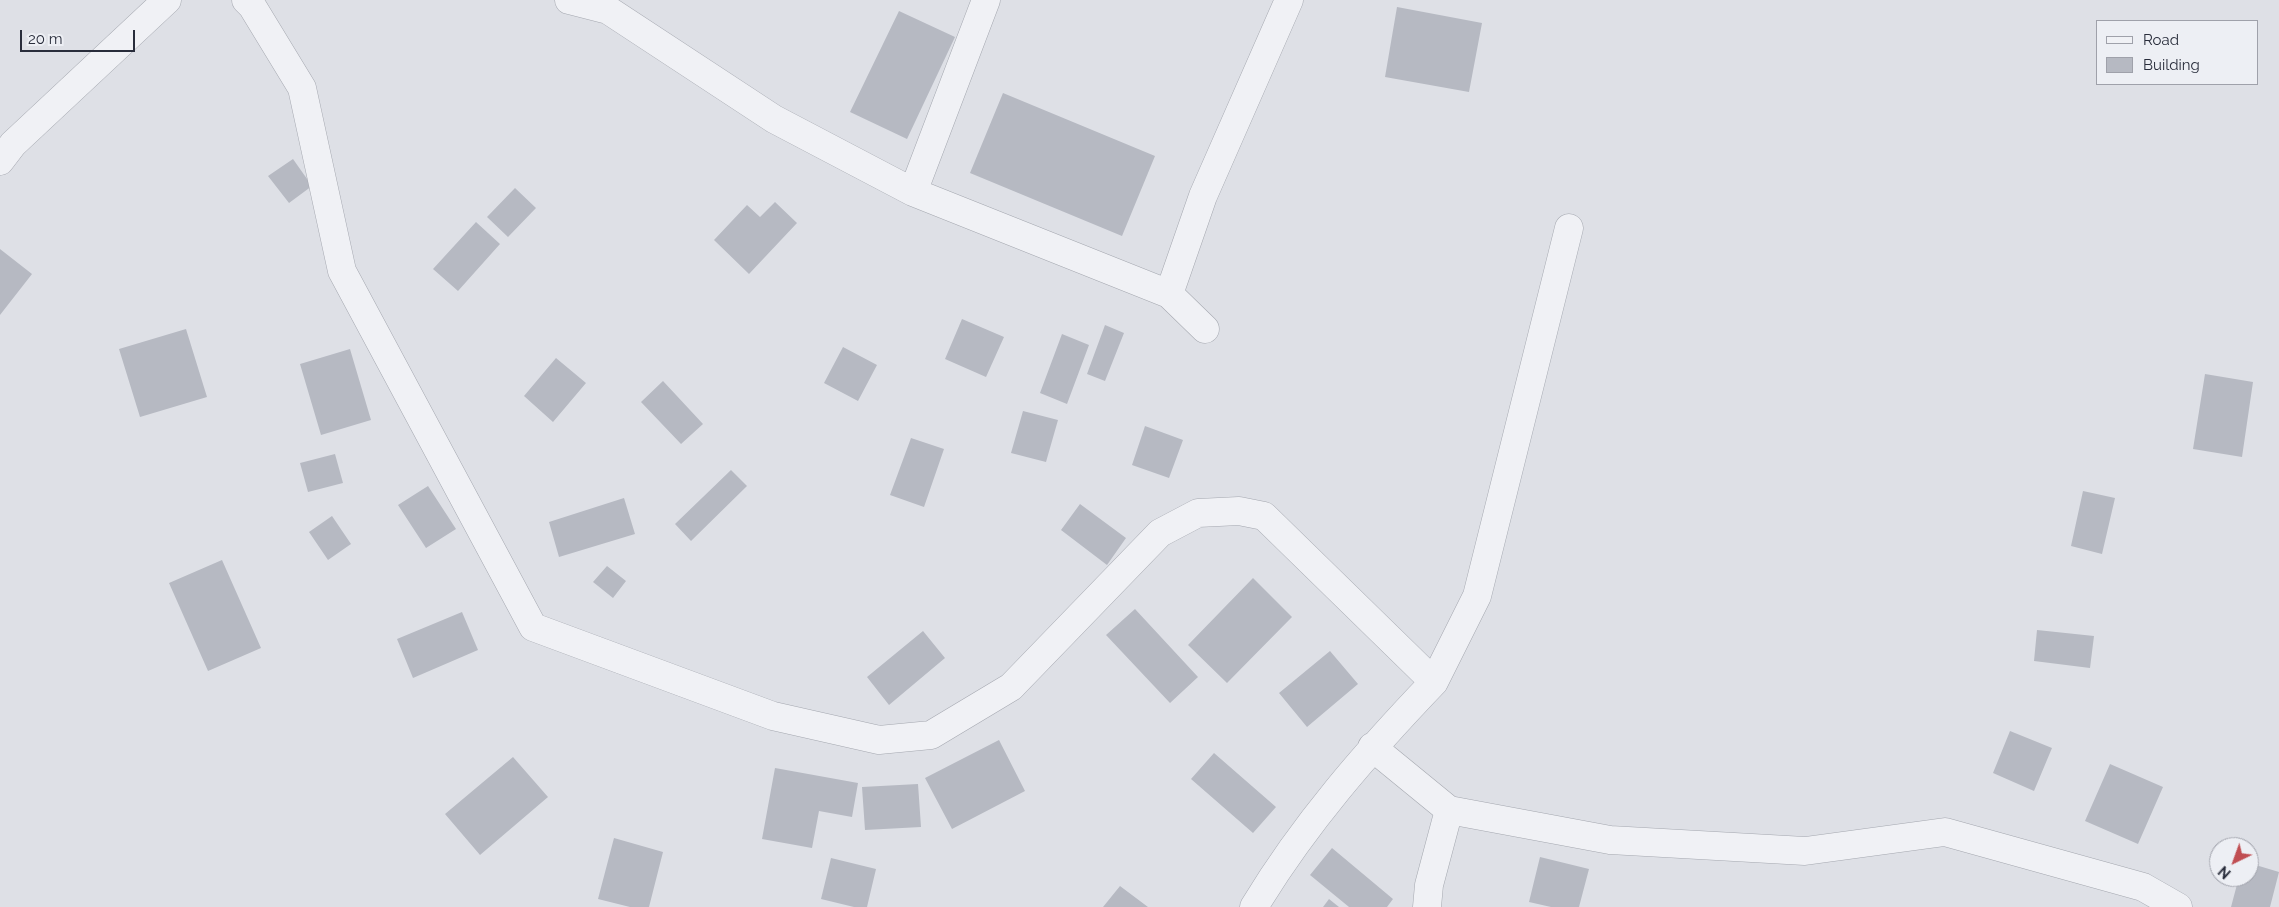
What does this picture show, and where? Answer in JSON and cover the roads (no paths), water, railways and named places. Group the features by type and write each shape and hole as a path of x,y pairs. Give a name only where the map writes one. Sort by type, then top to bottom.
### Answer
{"street":[{"path":"0,161 13,144 168,0"},
{"path":"246,0 252,6 302,88 342,271 533,627 773,716 880,740 931,736 1011,687 1160,533 1198,513 1239,511 1264,516 1434,682"},
{"path":"569,0 608,10 774,119 913,192 1169,294 1205,329"},
{"path":"913,192 986,0"},
{"path":"1169,294 1204,196 1289,0"},
{"path":"1254,907 1281,862 1372,747 1434,682 1478,596 1569,228"},
{"path":"1372,747 1449,810 1610,840 1805,851 1944,832 2143,887 2178,907"},
{"path":"1426,907 1449,810"}]}
